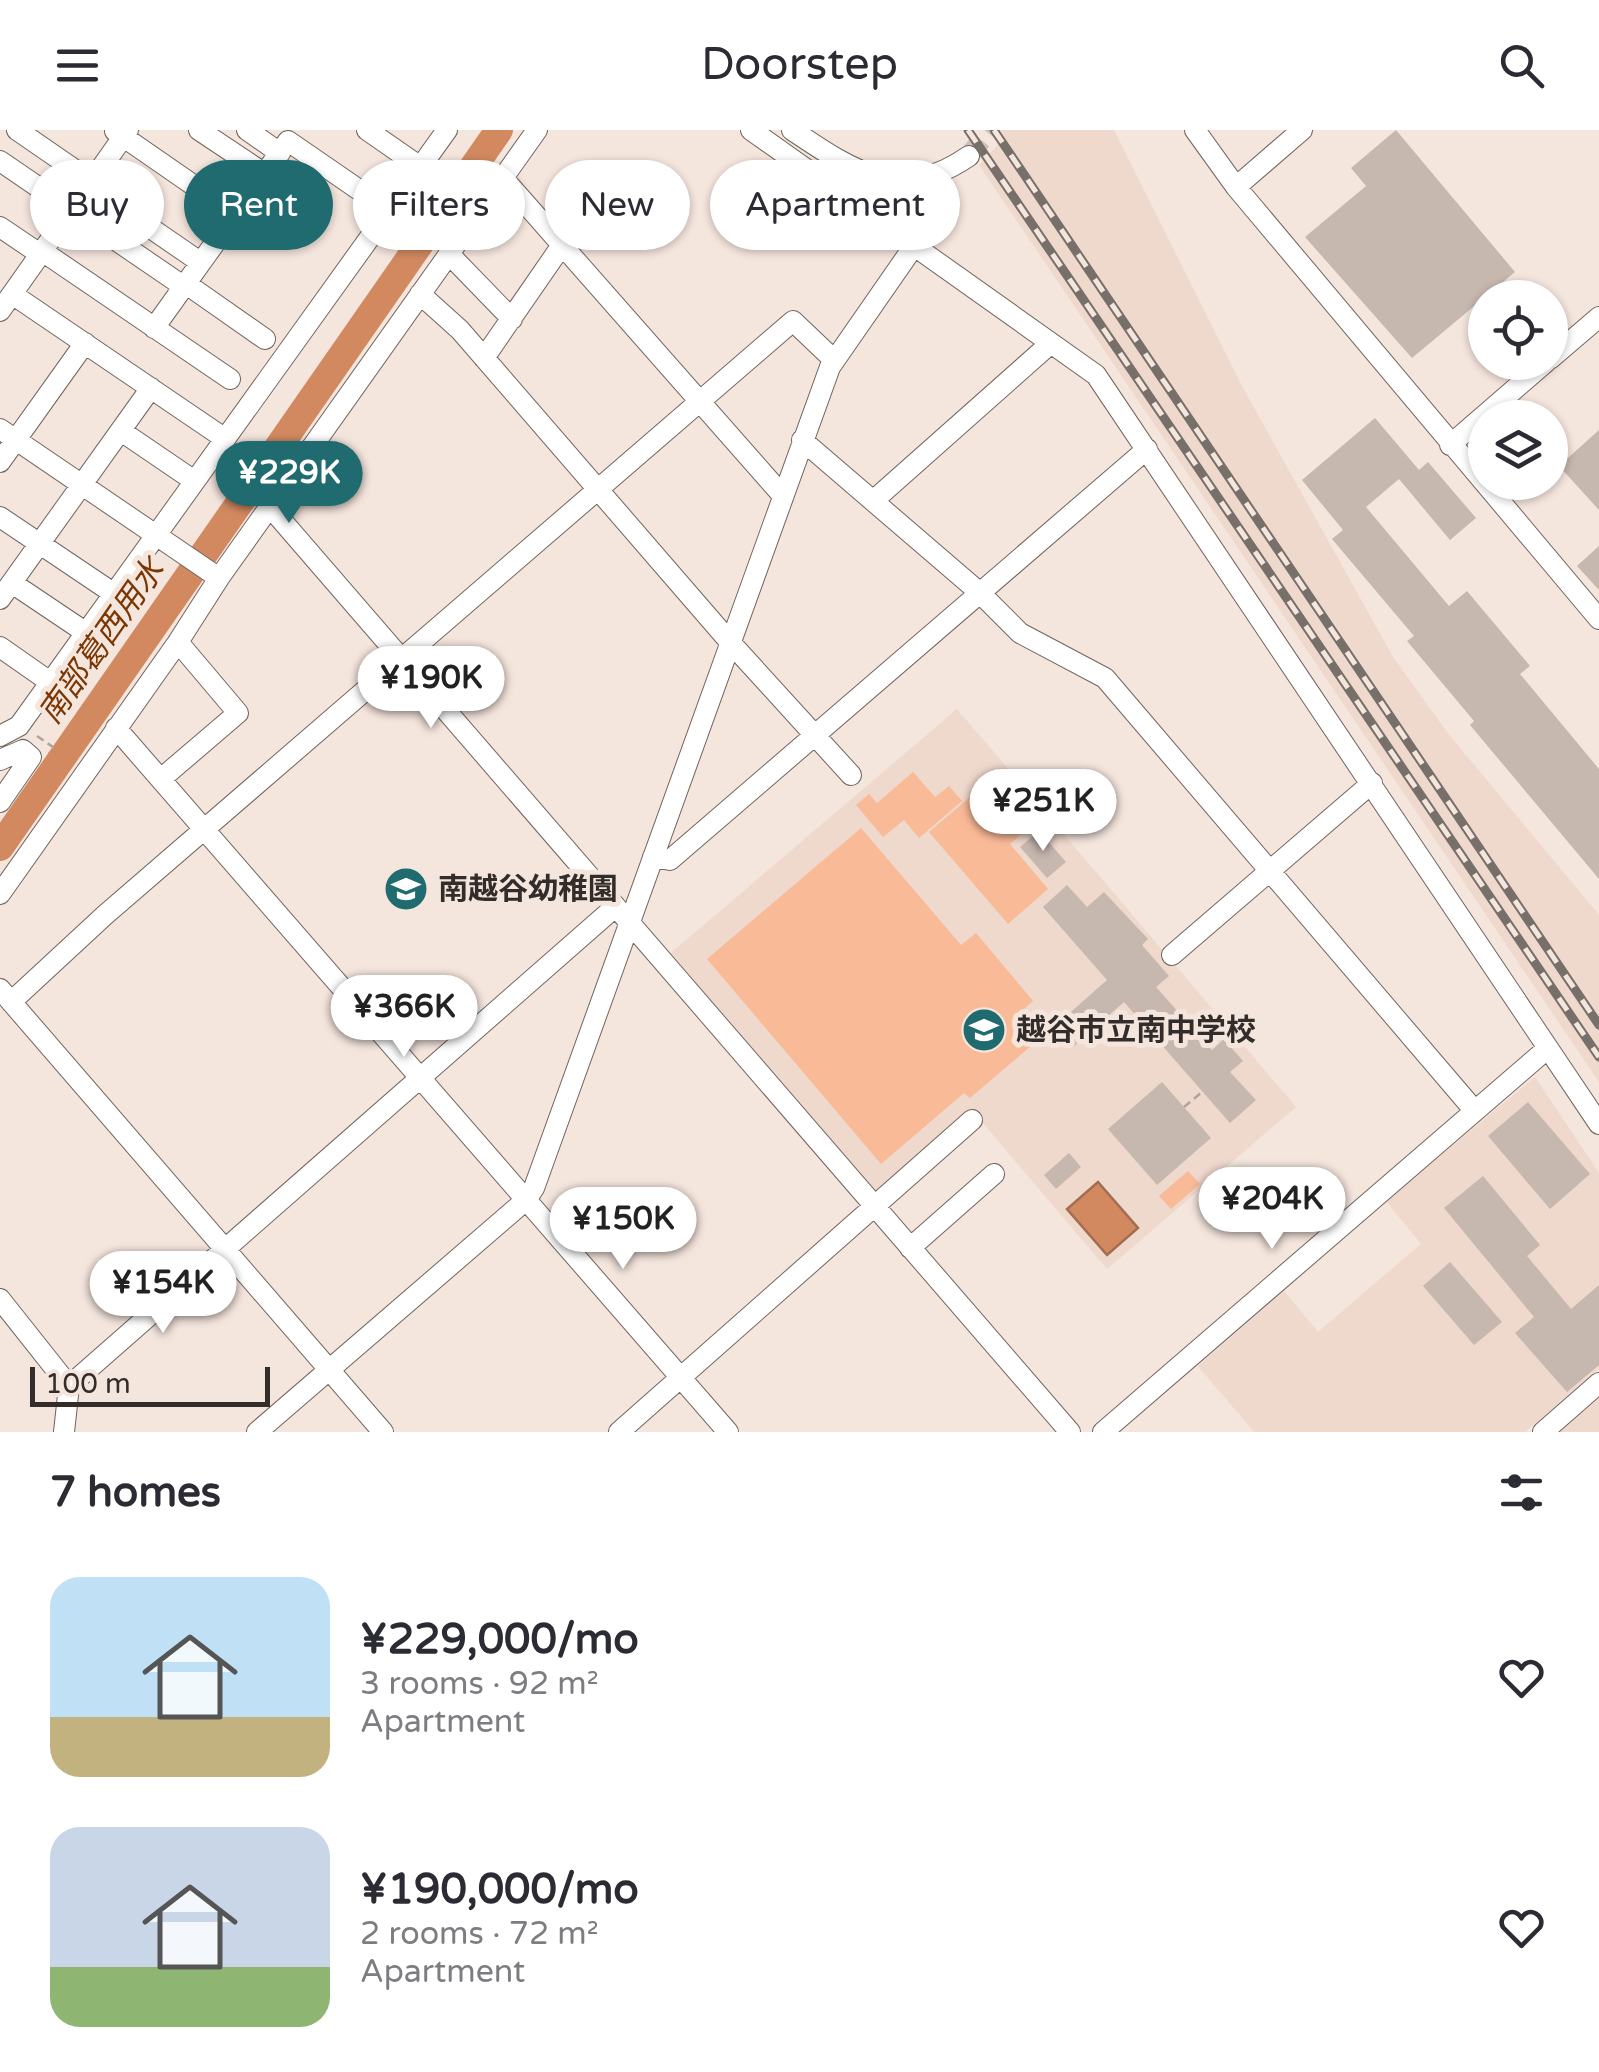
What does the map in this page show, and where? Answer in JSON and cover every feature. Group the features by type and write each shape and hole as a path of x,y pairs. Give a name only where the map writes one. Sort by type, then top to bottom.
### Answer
{"street":[{"path":"17,130 58,160"},
{"path":"199,130 244,160"},
{"path":"247,130 280,153"},
{"path":"367,130 410,160"},
{"path":"4,730 50,682 448,130"},
{"path":"516,160 537,130"},
{"path":"752,130 794,160"},
{"path":"792,130 848,168 874,178 898,180 939,174 969,156"},
{"path":"1195,130 1236,187 1599,619"},
{"path":"1236,187 1302,130"},
{"path":"104,160 122,132 184,177"},
{"path":"275,160 288,141 353,186"},
{"path":"0,161 30,182"},
{"path":"525,203 545,225"},
{"path":"0,226 230,379"},
{"path":"164,236 200,262"},
{"path":"43,250 6,295 224,438"},
{"path":"131,250 265,340"},
{"path":"154,328 209,250"},
{"path":"0,894 178,642 215,576 271,508 452,250"},
{"path":"484,358 558,250"},
{"path":"567,250 783,496"},
{"path":"257,1432 526,1200 534,1188 622,914 653,858 834,360 911,250"},
{"path":"920,250 1096,376 1599,1124"},
{"path":"449,254 512,319"},
{"path":"420,294 484,358 851,774"},
{"path":"1568,344 1599,317"},
{"path":"383,1432 5,996 206,829 793,321 834,360"},
{"path":"873,501 1051,343"},
{"path":"0,462 8,434 85,344"},
{"path":"1450,445 1526,380"},
{"path":"85,632 6,591 151,388"},
{"path":"120,431 193,480"},
{"path":"8,434 215,576"},
{"path":"802,440 980,592 1020,633 1105,678 1474,1110"},
{"path":"653,858 670,860 1147,449"},
{"path":"271,508 1070,1432"},
{"path":"0,517 113,592"},
{"path":"162,778 238,713 178,642"},
{"path":"0,647 50,682"},
{"path":"116,728 728,1432"},
{"path":"0,760 23,750 31,757 0,802"},
{"path":"1172,955 1372,784"},
{"path":"64,1432 69,1386 223,1248 622,914"},
{"path":"1103,1432 1548,1048"},
{"path":"620,1432 972,1120"},
{"path":"910,1248 994,1174"},
{"path":"0,1299 69,1386"},
{"path":"1542,1432 1599,1384"}],"path":[{"path":"1184,1108 1202,1092"}],"shaded area":[{"path":"1001,130 1114,130 1243,388 1393,657 1447,732 1599,915 1599,1082 979,165 1005,137"},
{"name":"越谷市立南中学校","path":"957,709 1296,1107 1107,1269 971,1109 875,1191 671,953"},
{"path":"913,772 935,797 949,786 962,801 919,838 904,820 883,837 856,805 869,794 877,803"},
{"path":"991,779 1031,826 1010,844 1048,889 1008,924 929,832"},
{"path":"861,828 961,945 976,933 1033,1001 1011,1020 1032,1045 970,1098 964,1093 881,1164 707,959"},
{"path":"1535,1077 1599,1173 1599,1368 1525,1432 1254,1432 1198,1366 1284,1291 1318,1332 1421,1244 1386,1201"},
{"path":"1188,1171 1200,1184 1171,1209 1159,1196"},
{"path":"1098,1182 1138,1228 1107,1255 1067,1209"},
{"path":"1599,1392 1599,1432 1554,1432"}],"building":[{"path":"1396,130 1515,272 1505,280 1468,280 1468,311 1412,358 1305,237 1366,186 1351,168"},
{"path":"1375,418 1419,470 1428,462 1476,518 1450,540 1399,479 1366,507 1449,606 1467,591 1530,666 1520,674 1599,769 1599,879 1470,725 1474,721 1407,641 1414,636 1332,539 1343,530 1302,480"},
{"path":"1599,430 1599,510 1568,476 1568,458"},
{"path":"1599,546 1599,590 1577,566"},
{"path":"1039,831 1066,862 1047,878 1020,847"},
{"path":"1067,885 1087,907 1104,892 1148,939 1142,945 1169,976 1156,987 1212,1050 1224,1039 1243,1061 1230,1072 1256,1100 1230,1123 1124,1002 1101,1022 1105,1027 1093,1036 1090,1032 1073,1047 1055,1026 1107,980 1043,907"},
{"path":"1162,1082 1211,1138 1157,1185 1108,1129"},
{"path":"1528,1102 1590,1174 1550,1209 1488,1136"},
{"path":"1069,1153 1081,1167 1056,1189 1044,1175"},
{"path":"1483,1176 1540,1245 1527,1256 1571,1309 1599,1285 1599,1365 1567,1392 1515,1333 1534,1317 1444,1208"},
{"path":"1450,1262 1502,1322 1474,1345 1423,1286"}],"waterway":[{"name":"南部葛西用水","path":"0,847 499,130"}],"tunnel":[{"path":"969,156 989,130"}],"railway":[{"path":"968,130 1599,1057"},
{"path":"994,130 1599,1025"}],"place":[{"name":"南越谷幼稚園","path":"406,889"},
{"name":"越谷市立南中学校","path":"984,1030"}]}
